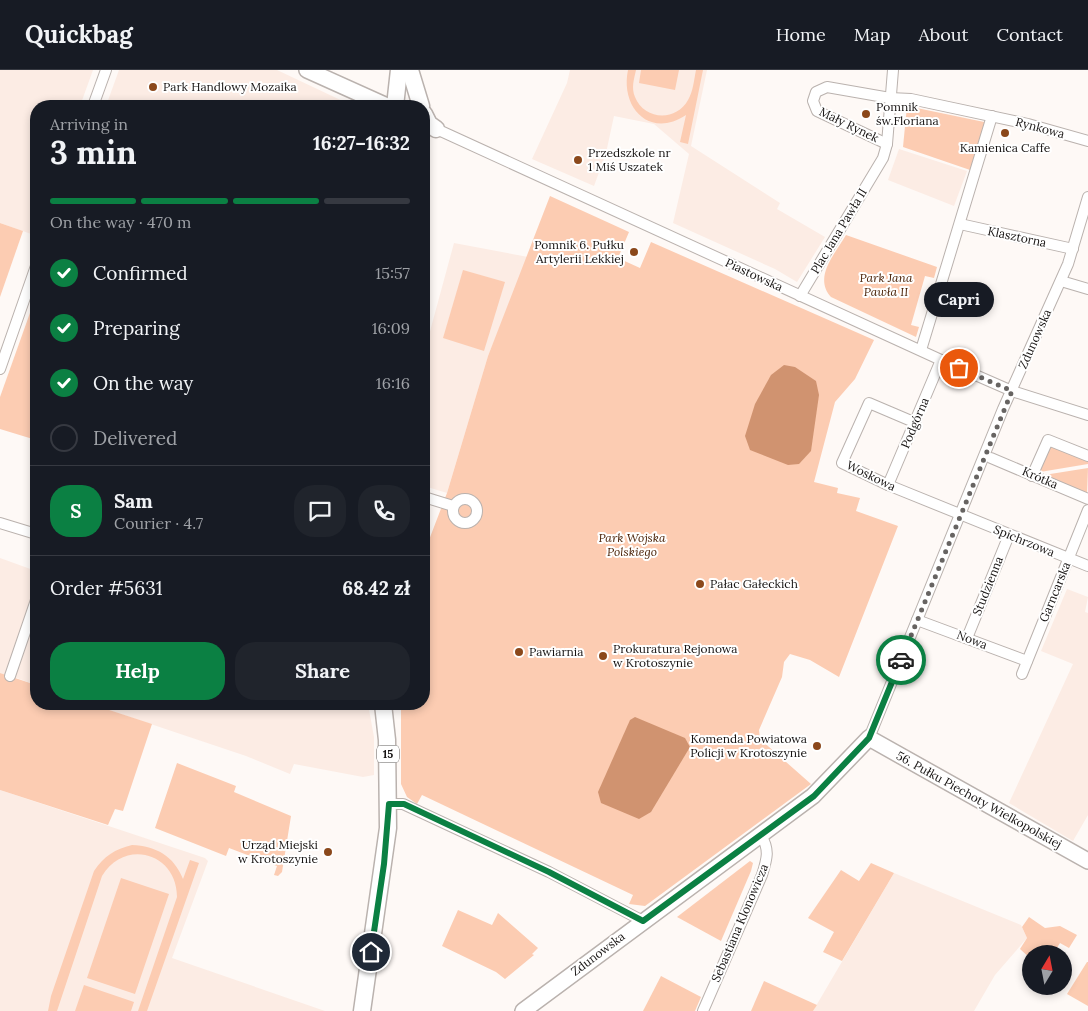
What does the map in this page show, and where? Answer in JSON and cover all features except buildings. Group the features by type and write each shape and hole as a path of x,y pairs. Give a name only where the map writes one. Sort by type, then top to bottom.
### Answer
{"main road":[{"path":"396,100 399,70"},
{"path":"410,70 419,100"},
{"name":"15","path":"362,1011 384,864 389,804 388,740 384,710"}],"street":[{"path":"95,100 106,70"},
{"path":"307,70 374,100"},
{"path":"891,93 893,70"},
{"name":"Mały Rynek","path":"887,144 817,111 813,98 816,92 827,87 891,93 992,116"},
{"name":"Mały Rynek","path":"878,167 887,144 891,93"},
{"path":"920,350 992,116"},
{"name":"Rynkowa","path":"992,116 1088,141"},
{"name":"Piastowska","path":"430,126 941,360 1012,391 1088,415"},
{"name":"Plac Jana Pawła II","path":"800,296 878,167"},
{"name":"Zdunowska","path":"523,1011 814,796 869,738 960,514 1074,250 1088,198"},
{"name":"Klasztorna","path":"960,224 1074,250"},
{"path":"1061,280 1088,290"},
{"path":"0,369 30,283"},
{"name":"Podgórna","path":"888,486 941,360"},
{"name":"Woskowa","path":"916,423 869,403 842,463 888,486 960,514"},
{"path":"1032,476 1048,440 1088,456"},
{"name":"Krótka","path":"991,458 1088,499"},
{"path":"430,500 453,506"},
{"name":"Garncarska","path":"1022,674 1088,510"},
{"name":"Spichrzowa","path":"960,514 1088,566"},
{"path":"0,523 30,532"},
{"name":"Studzienna","path":"967,638 1009,535"},
{"path":"10,676 30,618"},
{"name":"Nowa","path":"917,620 1027,660"},
{"name":"56. Pułku Piechoty Wielkopolskiej","path":"869,738 1088,861"},
{"path":"389,804 404,804 549,872 643,921"},
{"name":"Sebastiana Klonowicza","path":"703,1011 762,875 768,854 768,846 761,835"}],"shaded area":[{"path":"0,70 93,70 82,100 30,100 30,234 0,223"},
{"path":"119,70 277,70 341,100 108,100"},
{"path":"570,70 707,70 691,146 780,203 777,209 825,237 797,282 775,269 673,223 689,154 654,124 614,116 606,153 594,186 532,159 567,83"},
{"path":"899,149 967,171 954,206 888,180"},
{"path":"454,243 528,257 488,356 447,493 430,488 430,331"},
{"path":"784,365 795,367 816,381 819,395 811,451 799,464 788,465 750,450 745,436 755,404 771,375"},
{"path":"0,558 30,569 30,602 5,675 0,673"},
{"path":"1067,589 1088,597 1085,612 1088,613 1088,815 1073,841 1009,803 1073,664 1041,651"},
{"path":"30,632 30,683 14,677"},
{"path":"109,710 369,710 374,737 374,775 363,777 294,764 290,774 246,756"},
{"path":"635,717 685,738 690,747 651,812 639,819 601,803 598,792 630,720"},
{"path":"0,790 205,858 208,861 172,958 325,1011 0,1011"},
{"path":"894,873 1021,925 1027,938 995,975 974,1011 813,1011"}],"green space":[{"path":"628,70 636,70 633,90 639,105 653,114 668,115 683,107 691,93 696,70 703,70 688,144 680,142 686,115 673,122 661,123 650,121 640,116 633,107 629,96 627,84"},
{"path":"641,70 679,70 675,90 639,83"},
{"path":"907,106 989,123 973,171 903,147"},
{"name":"Park Wojska Polskiego","path":"550,196 629,232 618,258 640,268 651,242 874,340 855,379 835,402 814,482 838,488 837,493 860,498 856,511 898,526 839,677 810,660 790,654 784,662 782,677 759,730 760,739 811,784 645,906 629,904 633,895 422,795 417,804 407,797 401,784 401,710 430,710 430,537 447,493 488,356"},
{"path":"0,223 23,231 0,297"},
{"name":"Park Jana Pawła II","path":"846,235 937,267 934,278 925,276 911,325 919,327 916,337 831,297 824,282 825,274"},
{"path":"463,270 505,282 484,351 443,338"},
{"path":"30,313 30,438 0,429 0,397"},
{"path":"1050,446 1088,460 1088,464 1040,472"},
{"path":"1088,468 1087,495 1044,475"},
{"path":"0,673 30,683 30,710 109,710 152,724 123,811 115,809 108,825 0,790"},
{"path":"177,763 236,786 234,792 291,816 282,872 278,876 274,875 277,866 229,848 226,856 155,828"},
{"path":"132,845 149,847 169,858 175,864 183,879 190,860 199,863 147,1011 138,1011 177,897 175,882 169,870 159,861 148,856 136,854 123,857 112,864 102,876 57,1011 48,1011 51,996 94,871 110,854"},
{"path":"750,861 753,863 751,871 721,941 677,917"},
{"path":"871,863 894,873 842,961 823,952 834,932 808,918 841,870 859,881"},
{"path":"121,878 169,894 135,994 87,978"},
{"path":"458,910 492,925 498,913 538,948 532,954 534,955 505,979 496,972 442,946"},
{"path":"1029,917 1045,928 1060,926 1077,935 1071,945 1060,943 1059,945 1023,945 1027,938 1022,927"},
{"path":"1088,962 1088,1006 1069,995 1072,995 1072,986"},
{"path":"661,976 701,997 695,1011 643,1011"},
{"path":"764,981 817,1005 813,1011 751,1011"},
{"path":"84,985 134,1002 131,1011 75,1011"}],"way so far":[{"path":"901,660 1012,391 959,368"}],"place":[{"name":"Park Handlowy Mozaika","path":"153,87"},
{"name":"Pomnik św.Floriana","path":"866,114"},
{"name":"Kamienica Caffe","path":"1005,133"},
{"name":"Przedszkole nr 1 Miś Uszatek","path":"578,160"},
{"name":"Pomnik 6. Pułku Artylerii Lekkiej","path":"634,252"},
{"name":"Capri","path":"959,368"},
{"name":"Pałac Gałeckich","path":"700,584"},
{"name":"Pawiarnia","path":"519,652"},
{"name":"Prokuratura Rejonowa w Krotoszynie","path":"603,656"},
{"name":"Komenda Powiatowa Policji w Krotoszynie","path":"817,746"},
{"name":"Urząd Miejski w Krotoszynie","path":"328,852"}],"route":[{"path":"371,952 384,864 389,804 404,804 549,872 643,921 814,796 869,738 901,660"}]}
